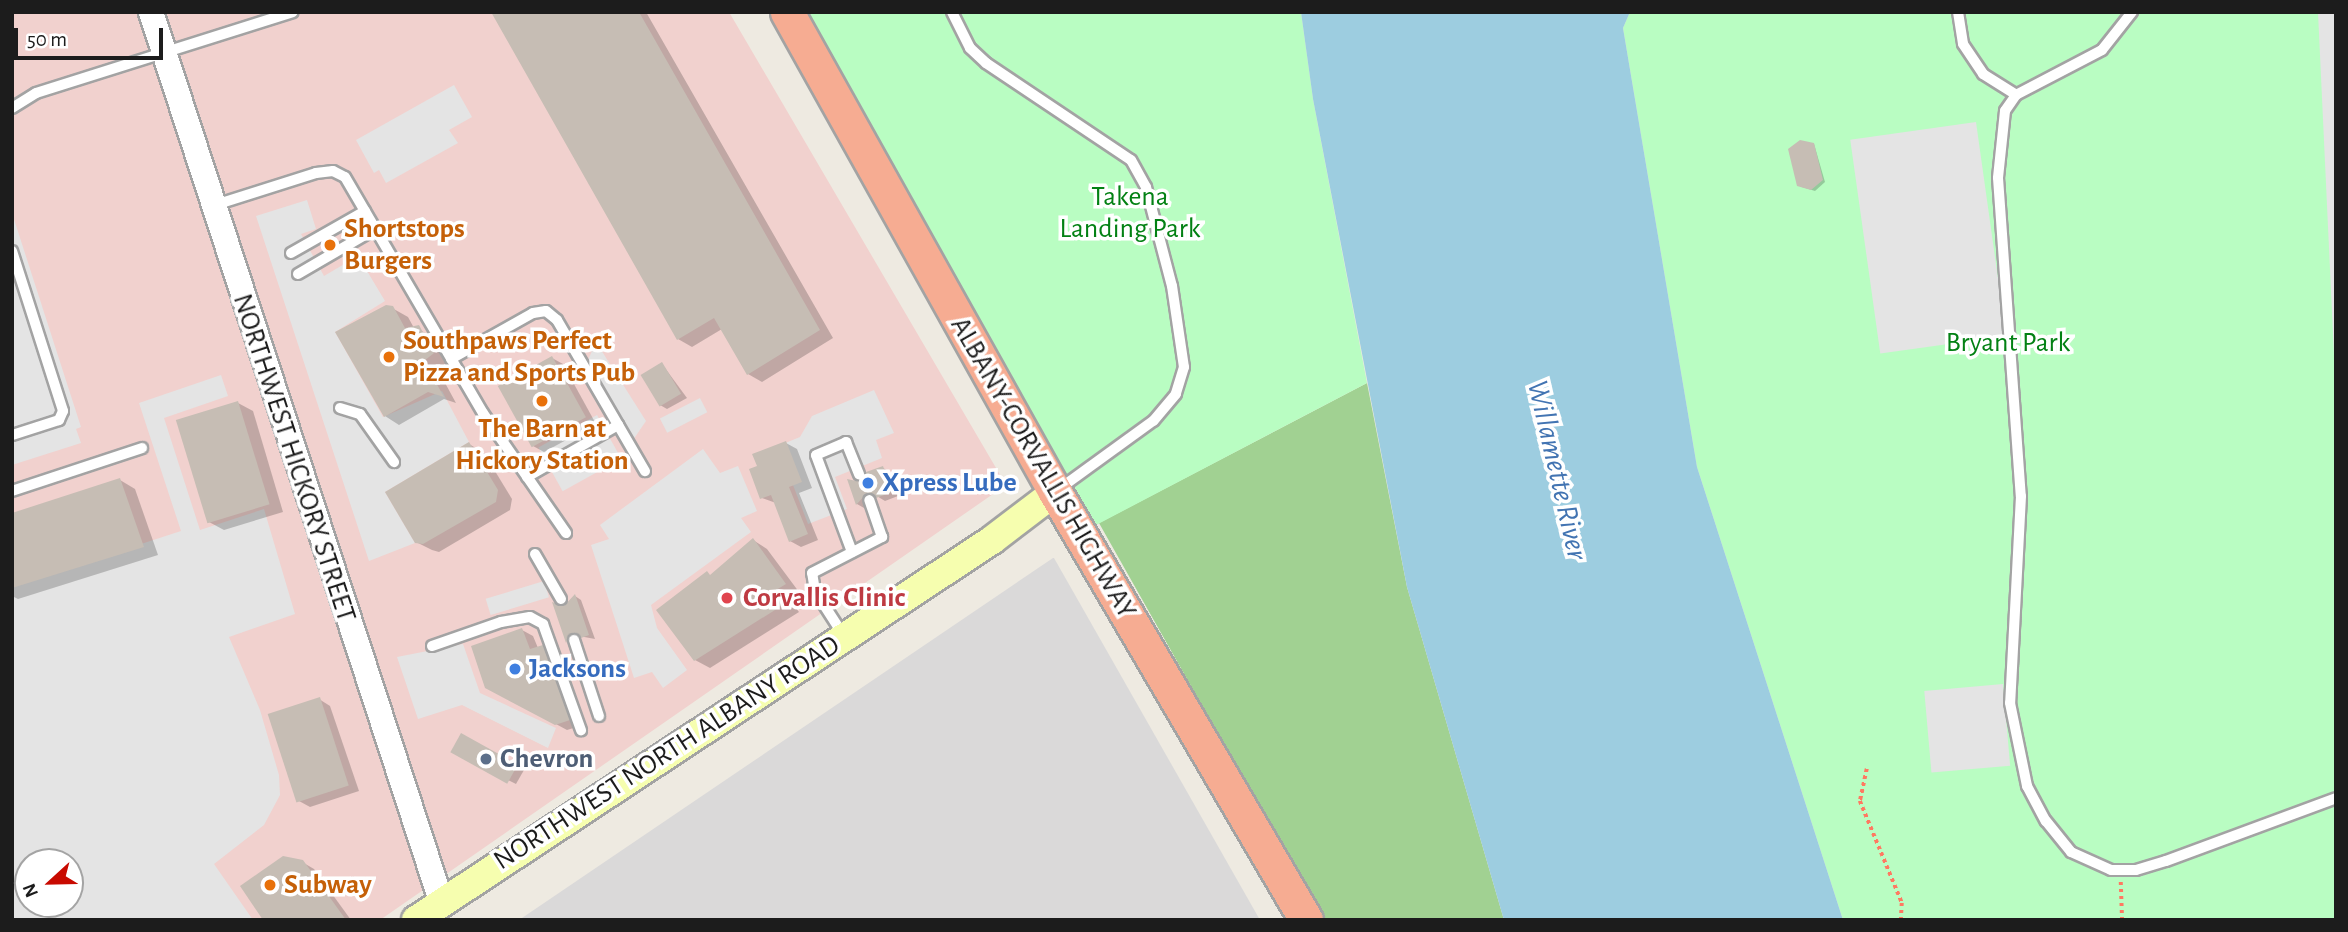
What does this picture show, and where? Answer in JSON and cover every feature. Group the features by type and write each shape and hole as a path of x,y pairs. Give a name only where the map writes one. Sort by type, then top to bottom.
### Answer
{"highway":[{"name":"ALBANY-CORVALLIS HIGHWAY","path":"788,12 1055,492 1306,920"}],"main road":[{"name":"NORTHWEST NORTH ALBANY ROAD","path":"416,920 992,540 1055,492"}],"street":[{"name":"NORTHWEST HICKORY STREET","path":"151,12 441,901"}],"lane":[{"path":"12,107 36,93 268,16 293,12"},
{"path":"953,12 970,48 986,63 1115,148 1140,171 1172,286 1184,368 1176,394 1153,421 1055,492"},
{"path":"1958,12 1964,44 1983,74 2016,95"},
{"path":"2132,12 2102,50 2016,95 2005,111 1998,178 2021,496 2010,703 2027,786 2046,821 2071,852 2089,863 2124,870 2166,861 2336,798"},
{"path":"213,206 332,171 345,177 450,359 566,533"},
{"path":"291,253 365,211"},
{"path":"298,274 375,229"},
{"path":"12,251 63,411 59,420 12,435"},
{"path":"450,359 533,313 545,311 557,320 645,471"},
{"path":"340,408 360,414 394,462"},
{"path":"527,477 618,425"},
{"path":"852,552 816,455 846,442 859,475"},
{"path":"12,491 142,448"},
{"path":"844,637 815,592 812,573 883,537 869,500"},
{"path":"535,554 561,599"},
{"path":"432,646 501,622 530,617 543,624 581,730"},
{"path":"574,640 599,716"}],"path":[{"path":"1867,769 1860,801 1902,903 1901,920"},
{"path":"2122,920 2124,870"}],"shaded area":[{"path":"12,12 729,12 1006,485 380,920 12,920"},
{"path":"2318,12 2336,12 2336,398"},
{"path":"454,85 472,117 449,130 458,143 386,183 379,170 374,173 356,140"},
{"path":"1976,122 2006,336 1880,354 1850,140"},
{"path":"307,200 316,229 301,234 324,276 358,256 385,301 335,332 383,417 442,391 469,442 385,492 415,543 369,561 256,216"},
{"path":"12,213 81,427 76,429 81,443 12,465"},
{"path":"596,342 646,421 633,440 588,360"},
{"path":"221,375 228,396 164,418 200,530 264,509 295,614 229,637 260,710 279,775 280,795 264,825 214,864 253,920 12,920 12,586 181,531 139,403"},
{"path":"874,390 894,433 876,440 882,458 835,477 847,509 808,524 778,446 800,437 812,416"},
{"path":"700,398 707,412 667,433 660,418"},
{"path":"597,415 621,459 563,491 538,447"},
{"path":"703,449 720,473 738,466 757,511 741,518 751,532 651,605 657,628 687,670 663,688 652,672 634,678 591,545 609,539 600,525"},
{"path":"1053,558 1260,920 519,920"},
{"path":"544,581 549,597 491,615 486,599"},
{"path":"463,644 480,693 556,728 548,748 462,705 418,719 397,657"},
{"path":"2003,684 2010,766 1931,773 1924,691"}],"green space":[{"name":"Takena Landing Park","path":"787,12 1301,12 1313,99 1367,383 1079,534"},
{"name":"Bryant Park","path":"1630,12 2336,12 2336,920 1843,920 1697,467 1623,28"},
{"path":"1367,383 1407,587 1504,920 1323,920 1099,523"}],"water":[{"name":"Willamette River","path":"1301,12 1630,12 1623,28 1697,467 1843,920 1504,920 1407,587 1313,99"}],"building":[{"path":"491,12 639,12 820,330 747,375 714,318 677,340"},
{"path":"1800,140 1814,143 1823,180 1811,190 1797,186 1788,149"},
{"name":"Southpaws Perfect Pizza and Sports Pub","path":"386,305 393,306 405,328 419,325 434,353 424,361 444,397 428,392 384,417 335,332"},
{"name":"The Barn at Hickory Station","path":"552,356 586,417 532,447 498,386"},
{"path":"662,362 681,394 660,407 641,375"},
{"path":"238,401 270,504 207,523 176,420"},
{"path":"786,441 802,482 789,487 808,534 789,542 771,495 760,499 749,469 757,466 752,454"},
{"path":"469,442 498,490 496,502 423,544 415,543 385,492"},
{"path":"883,466 892,492 876,498 867,493 856,505 847,479 861,482 866,472"},
{"path":"120,478 144,547 12,588 12,513"},
{"name":"Corvallis Clinic","path":"753,538 786,584 776,590 786,603 694,661 656,610 707,571 710,575"},
{"path":"575,594 589,635 581,638 571,633 566,643 552,602 564,606"},
{"name":"Jacksons","path":"522,628 530,649 543,645 570,720 555,725 485,688 471,646"},
{"path":"320,697 349,785 296,802 268,714"},
{"name":"Chevron","path":"461,733 518,765 507,784 450,752"},
{"path":"283,856 303,860 346,920 263,920 240,886"}],"place":[{"name":"Shortstops Burgers","path":"330,245"},
{"name":"Southpaws Perfect Pizza and Sports Pub","path":"389,357"},
{"name":"The Barn at Hickory Station","path":"542,401"},
{"name":"Xpress Lube","path":"868,483"},
{"name":"Corvallis Clinic","path":"727,598"},
{"name":"Jacksons","path":"515,669"},
{"name":"Chevron","path":"486,759"},
{"name":"Subway","path":"270,885"}]}
